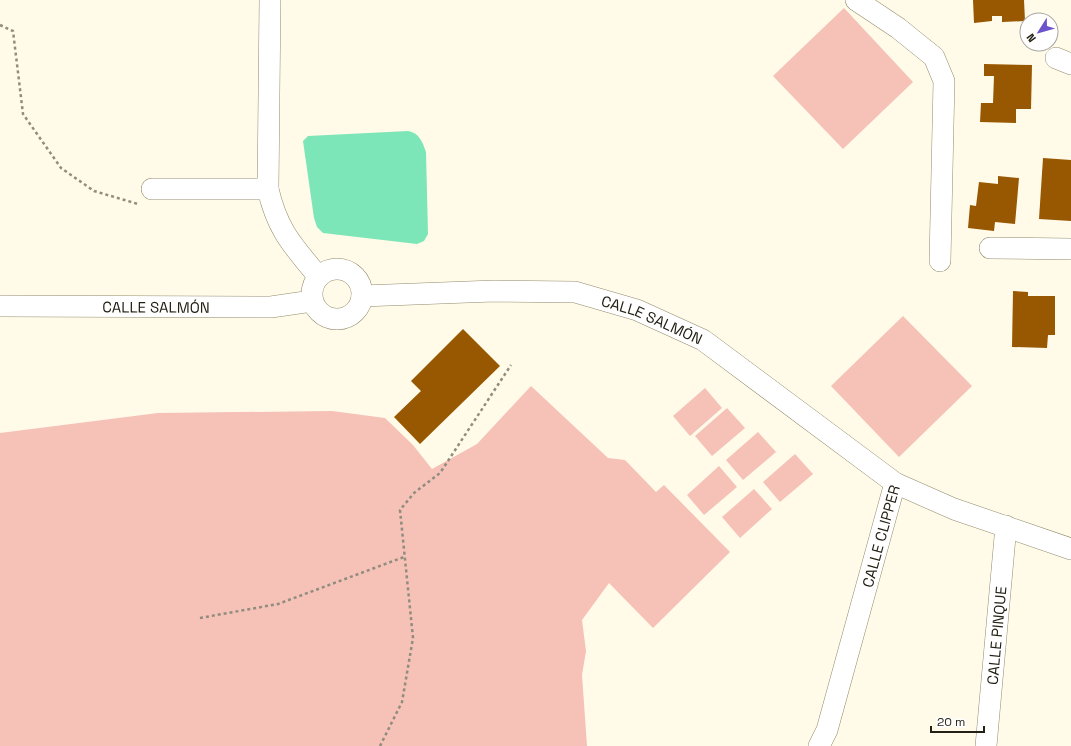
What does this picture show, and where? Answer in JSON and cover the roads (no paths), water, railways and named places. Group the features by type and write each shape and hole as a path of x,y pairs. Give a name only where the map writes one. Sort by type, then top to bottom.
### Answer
{"street":[{"path":"270,0 268,189 273,210 281,228 293,247 318,276"},
{"path":"856,0 898,28 934,57 944,81 940,261"},
{"path":"146,197 268,189"},
{"path":"990,248 1071,249"},
{"path":"334,268 343,269 352,273 358,279 362,287 362,296 360,305 355,312 347,317 339,319 322,315 316,309 312,301 311,292 313,283 318,276 326,270 334,268"},
{"name":"CALLE SALMÓN","path":"362,296 494,291 575,292 637,310 703,340 895,482"},
{"name":"CALLE SALMÓN","path":"0,306 272,307 312,301"},
{"name":"CALLE CLIPPER","path":"818,746 828,730 895,482 954,509 1071,549"},
{"name":"CALLE PINQUE","path":"986,746 1006,526"}]}
